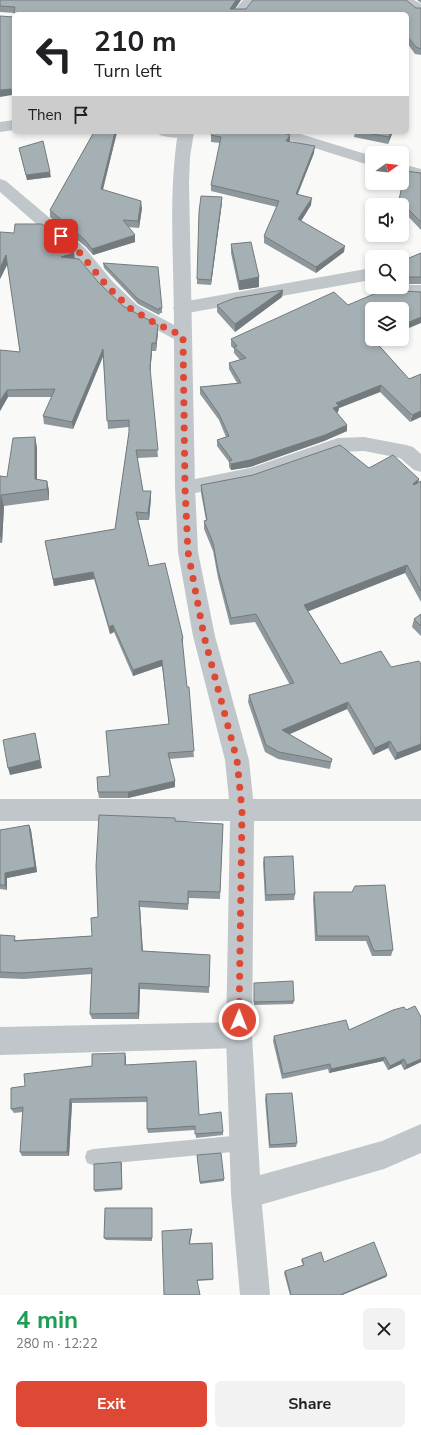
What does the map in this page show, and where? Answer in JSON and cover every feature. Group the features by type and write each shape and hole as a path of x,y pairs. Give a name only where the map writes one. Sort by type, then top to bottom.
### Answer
{"street":[{"path":"240,12 250,0"},
{"path":"405,0 421,10"},
{"path":"0,127 12,125"},
{"path":"179,134 182,157 182,308 185,488 188,552 204,636 237,760 242,810 239,1035 246,1194 255,1295"},
{"path":"284,134 365,160"},
{"path":"409,171 421,174"},
{"path":"0,184 79,252 107,286 131,309 155,323 183,336"},
{"path":"182,308 365,275"},
{"path":"409,290 421,291"},
{"path":"185,488 252,475 338,445 364,444 384,447 406,452 420,462"},
{"path":"0,810 421,810"},
{"path":"0,1041 52,1038 239,1035"},
{"path":"246,1194 384,1155 421,1138"}],"lane":[{"path":"93,1157 243,1143"}],"building":[{"path":"0,0 236,0 230,9 246,9 253,0 406,0 416,8 421,8 421,49 416,47 409,38 409,12 14,12 15,7 0,6"},
{"path":"0,16 12,17 12,93 11,89 0,90"},
{"path":"93,134 115,134 101,189 141,201 138,221 123,220 135,235 92,249 85,240 50,210"},
{"path":"287,134 290,135 286,141 315,146 296,194 312,198 298,219 345,246 316,267 264,236 279,201 211,185 221,137 211,135"},
{"path":"373,134 390,134 389,137"},
{"path":"43,141 50,172 26,175 19,148"},
{"path":"409,172 421,173 421,222 409,210 409,198 399,198 401,190 409,190"},
{"path":"201,196 222,197 211,280 197,279 199,212"},
{"path":"15,224 42,224 74,253 61,257 79,259 99,283 123,306 158,325 156,343 152,343 150,368 158,450 136,450 143,491 151,491 148,513 136,512 149,566 165,563 183,638 187,687 189,687 194,751 168,753 175,781 128,792 98,792 97,777 110,776 106,731 169,724 162,660 133,670 113,625 109,627 93,572 53,579 45,541 115,529 129,432 129,420 107,421 103,349 72,422 43,416 55,389 7,390 0,401 0,350 20,352 6,255 0,268 0,232 14,233"},
{"path":"251,242 259,277 239,281 231,244"},
{"path":"421,253 421,277 409,277 409,258"},
{"path":"103,263 158,267 162,308 159,308 159,310 138,299"},
{"path":"283,290 235,324 217,305 235,298"},
{"path":"409,291 421,292 421,317 409,322 409,302 365,302 365,346 379,346 409,379 421,374 421,411 412,415 381,385 336,403 339,406 333,408 347,425 325,435 250,460 231,464 229,461 232,460 217,440 229,436 219,414 200,387 241,383 229,363 246,358 234,347 237,346 231,339 334,292 348,305 374,294 409,294"},
{"path":"35,437 35,479 47,481 47,489 1,495 0,519 0,476 7,477 13,438"},
{"path":"340,445 369,468 393,455 419,479 413,484 414,485 421,481 421,591 407,565 304,605 341,664 381,651 391,667 419,661 421,664 421,744 397,753 390,741 375,748 348,702 282,730 332,759 331,762 279,752 266,745 249,695 294,683 256,614 231,618 218,570 213,543 204,521 207,520 201,485 253,475"},
{"path":"421,614 421,626 414,619"},
{"path":"35,733 40,760 8,768 3,740"},
{"path":"99,815 175,818 175,821 223,824 220,892 188,891 188,904 139,901 142,951 210,955 209,987 139,983 138,1013 90,1014 92,968 21,973 0,972 0,935 15,936 14,941 92,936 91,918 98,917 96,866"},
{"path":"29,825 35,867 5,873 5,885 0,885 0,830"},
{"path":"293,856 295,894 266,895 264,857"},
{"path":"385,885 393,950 374,951 368,936 317,936 314,892 352,892 355,886"},
{"path":"293,981 294,1001 254,1002 254,983"},
{"path":"415,1006 421,1017 421,1059 407,1065 404,1059 390,1066 385,1057 331,1069 330,1064 283,1074 274,1036 346,1020 349,1030 393,1010 404,1007 406,1010"},
{"path":"125,1053 125,1065 196,1061 199,1115 221,1112 223,1132 195,1134 195,1126 147,1129 147,1097 70,1099 67,1152 20,1152 23,1107 11,1109 11,1088 25,1086 24,1074 92,1066 92,1054"},
{"path":"292,1093 297,1143 270,1145 266,1094"},
{"path":"221,1153 224,1179 200,1182 197,1155"},
{"path":"121,1162 122,1188 94,1190 94,1164"},
{"path":"105,1208 152,1208 152,1238 104,1238"},
{"path":"192,1229 189,1244 212,1243 213,1279 197,1280 200,1295 164,1295 162,1231"},
{"path":"374,1242 387,1275 340,1295 291,1295 285,1271 304,1265 302,1259 321,1252 324,1262"}],"route":[{"path":"61,236 79,252 107,286 131,309 155,323 183,336 185,488 188,552 204,636 237,760 242,810 239,1020"}]}
